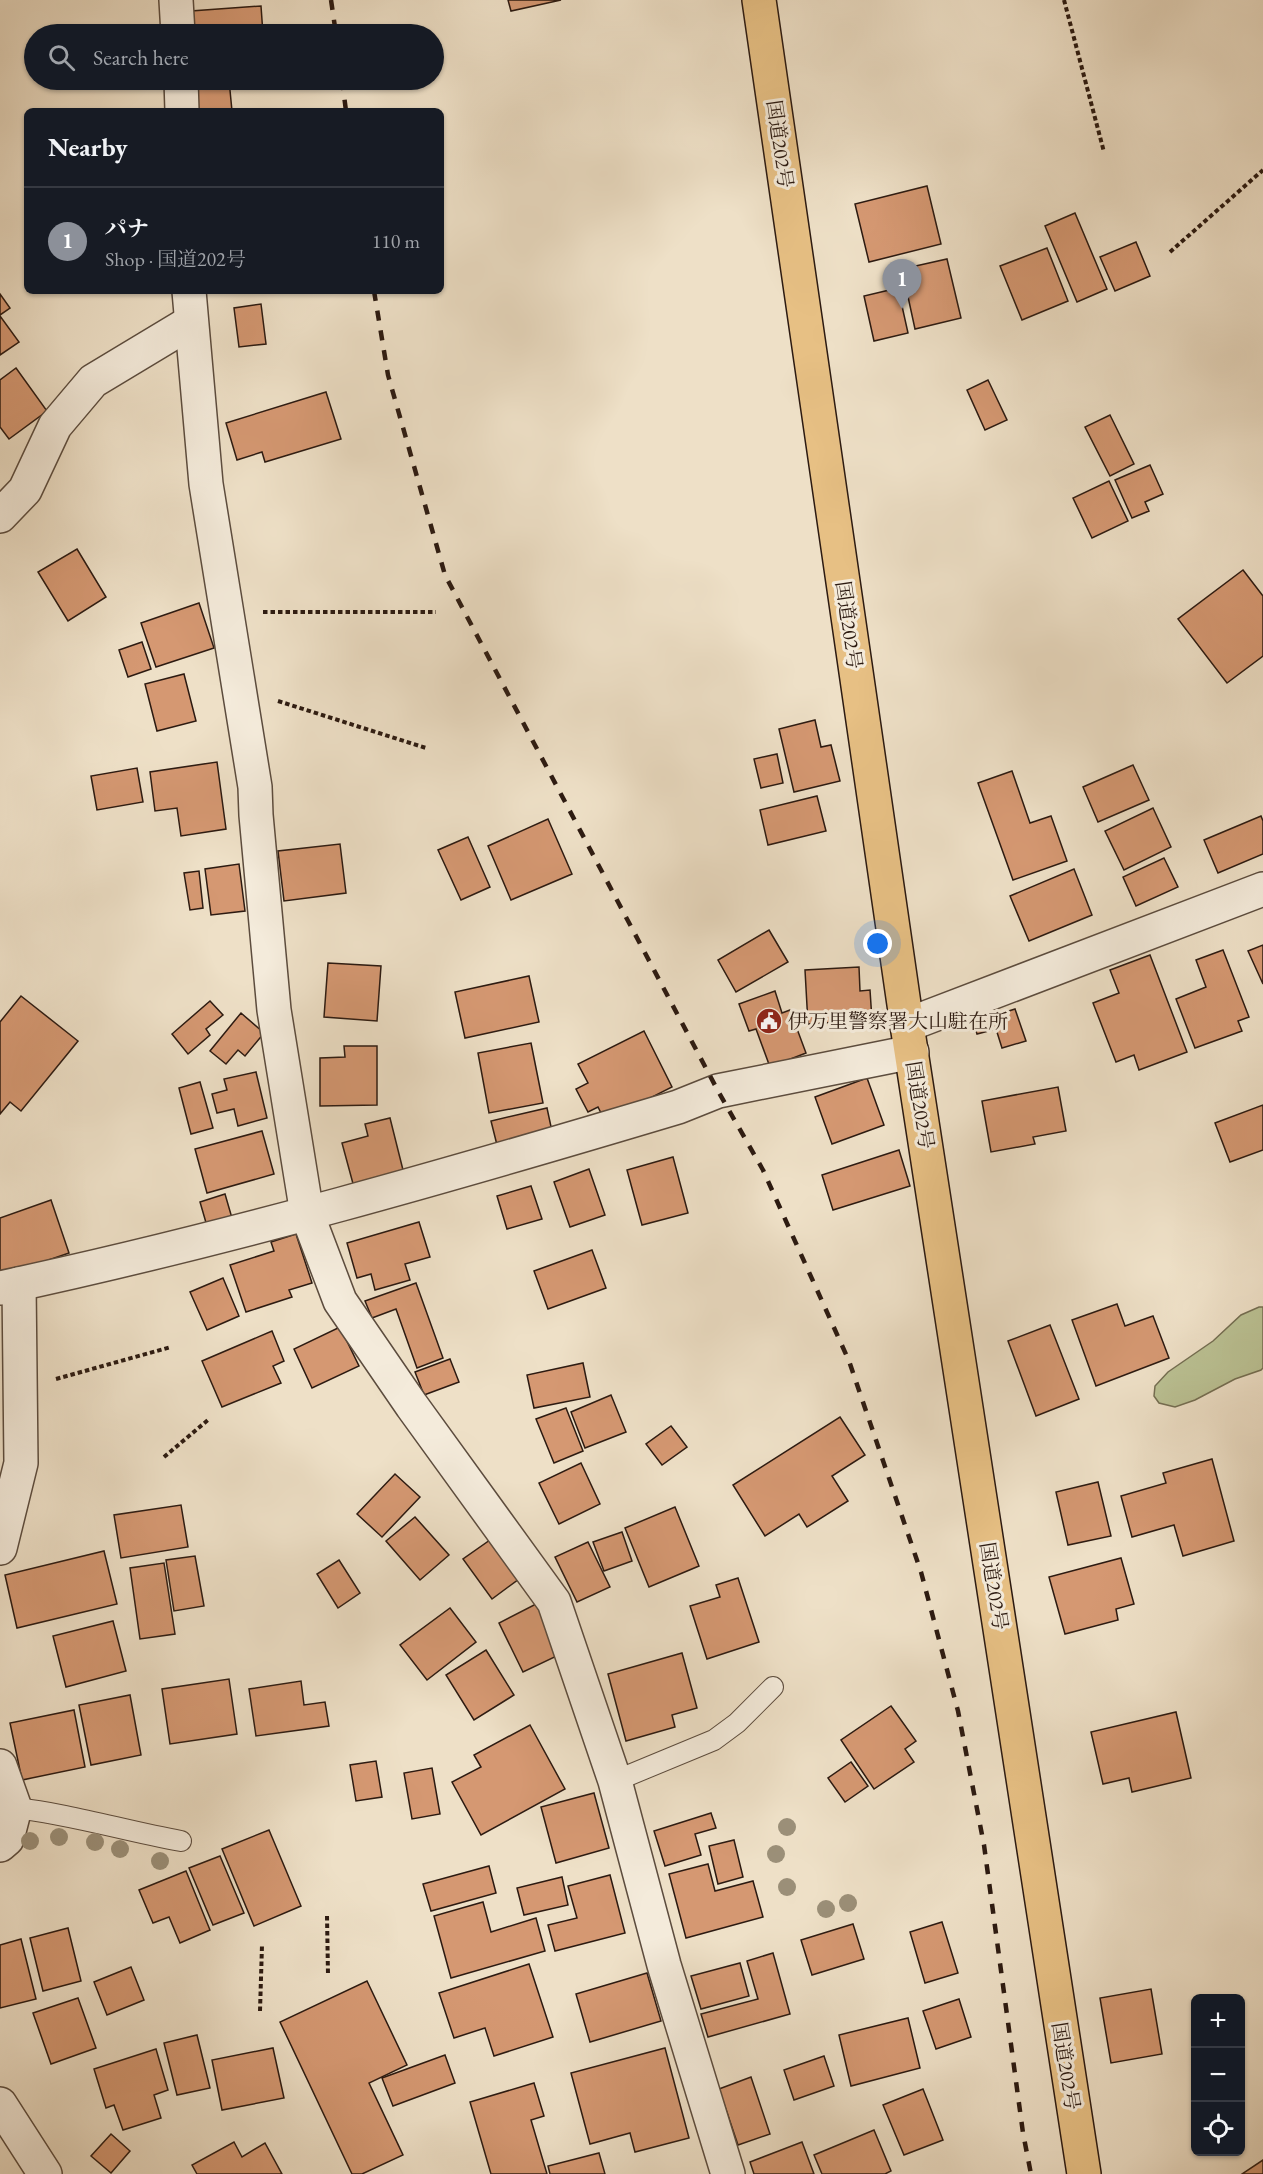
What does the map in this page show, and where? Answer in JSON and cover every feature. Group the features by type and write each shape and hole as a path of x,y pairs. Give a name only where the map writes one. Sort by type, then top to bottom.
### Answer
{"highway":[{"name":"国道202号","path":"759,0 910,1038 1084,2174"}],"street":[{"path":"176,0 177,24"},
{"path":"181,90 182,108"},
{"path":"0,516 25,490 55,426 93,381 190,306"},
{"path":"190,306 207,484 255,787 274,1010 307,1214 340,1301 412,1406 554,1602 615,1781 664,1965 728,2174"},
{"path":"0,1548 21,1463 10,1286 307,1214 426,1182 678,1107 718,1091 910,1038 1263,889"},
{"path":"0,1766 15,1808 7,1839 0,1845"},
{"path":"0,2104 45,2174"}],"lane":[{"path":"615,1781 714,1740 737,1723 773,1687"},
{"path":"15,1808 54,1812 130,1832 181,1841"}],"path":[{"path":"1064,0 1104,152"},
{"path":"1170,252 1263,170"},
{"path":"254,612 436,612"},
{"path":"273,699 426,748"},
{"path":"48,1382 171,1347"},
{"path":"164,1457 208,1420"},
{"path":"327,1916 328,1975"},
{"path":"260,2011 262,1945"}],"green space":[{"path":"1263,1307 1263,1368 1261,1370 1235,1379 1195,1400 1175,1407 1159,1403 1154,1396 1155,1386 1168,1372 1213,1341 1241,1315"}],"building":[{"path":"508,0 561,0 511,11"},
{"path":"261,6 262,24 192,24 191,11"},
{"path":"194,90 230,90 232,108 196,108"},
{"path":"927,186 941,244 869,262 855,204"},
{"path":"1075,213 1107,289 1077,302 1045,226"},
{"path":"1136,242 1150,276 1115,291 1100,257"},
{"path":"1047,248 1068,301 1022,320 1000,266"},
{"path":"947,259 961,318 915,329 902,269"},
{"path":"898,288 908,333 874,341 864,296"},
{"path":"0,294 10,308 0,315"},
{"path":"261,304 266,344 239,347 234,308"},
{"path":"0,316 19,342 0,355"},
{"path":"16,368 47,411 9,439 0,427 0,380"},
{"path":"988,380 1007,420 985,430 967,390"},
{"path":"326,392 341,439 265,462 262,452 237,460 226,423"},
{"path":"1110,415 1134,464 1110,476 1085,427"},
{"path":"1150,465 1163,494 1145,502 1149,511 1132,518 1115,480"},
{"path":"1109,481 1128,521 1092,538 1073,498"},
{"path":"77,549 106,597 68,621 38,572"},
{"path":"1243,570 1263,596 1263,656 1227,683 1178,619"},
{"path":"199,603 214,648 156,667 141,623"},
{"path":"142,642 151,669 128,677 119,650"},
{"path":"184,674 196,721 157,731 145,684"},
{"path":"815,720 821,747 831,745 840,781 794,792 779,729"},
{"path":"777,754 783,783 761,788 754,759"},
{"path":"217,762 226,829 181,836 177,808 155,811 150,772"},
{"path":"1133,765 1149,800 1098,822 1083,787"},
{"path":"137,768 143,802 97,810 91,776"},
{"path":"1012,771 1030,823 1051,816 1067,861 1013,880 978,783"},
{"path":"817,796 826,831 768,845 760,810"},
{"path":"1153,808 1171,847 1124,870 1105,831"},
{"path":"1261,816 1263,854 1218,873 1204,840"},
{"path":"548,819 572,874 511,900 488,846"},
{"path":"468,837 490,887 461,900 438,850"},
{"path":"340,844 346,893 284,901 278,851"},
{"path":"1164,858 1178,887 1136,906 1123,877"},
{"path":"239,864 245,911 211,915 205,869"},
{"path":"1074,869 1092,915 1029,941 1010,896"},
{"path":"199,871 203,908 190,910 184,873"},
{"path":"769,930 788,962 736,992 718,960"},
{"path":"1263,945 1263,984 1248,951"},
{"path":"1223,950 1249,1017 1238,1021 1242,1031 1195,1048 1176,999 1206,987 1196,960"},
{"path":"1150,955 1187,1052 1139,1070 1134,1055 1116,1062 1093,1003 1119,993 1110,970"},
{"path":"328,963 381,966 377,1021 324,1017"},
{"path":"859,967 860,991 870,990 872,1020 808,1024 805,970"},
{"path":"529,976 539,1022 465,1038 455,992"},
{"path":"775,991 782,1013 790,1010 806,1053 770,1067 756,1029 749,1031 739,1004"},
{"path":"21,996 78,1041 21,1111 10,1102 0,1114 0,1022"},
{"path":"210,1001 223,1015 206,1029 210,1035 188,1054 172,1034"},
{"path":"989,1004 993,1016 1015,1009 1026,1041 1002,1048 996,1029 977,1034 970,1010"},
{"path":"241,1013 264,1033 245,1056 238,1050 226,1064 210,1051"},
{"path":"644,1031 672,1087 605,1121 598,1107 588,1112 576,1089 588,1083 578,1064"},
{"path":"531,1043 543,1103 489,1113 478,1053"},
{"path":"344,1046 377,1046 377,1105 320,1106 320,1058 345,1057"},
{"path":"256,1072 267,1118 238,1126 234,1109 217,1113 212,1094 227,1090 224,1079"},
{"path":"867,1078 884,1125 832,1144 815,1097"},
{"path":"200,1082 213,1128 191,1134 179,1088"},
{"path":"1058,1087 1066,1131 1033,1137 1035,1144 991,1152 982,1101"},
{"path":"1263,1105 1263,1150 1230,1162 1215,1123"},
{"path":"547,1108 553,1136 498,1149 491,1121"},
{"path":"390,1118 405,1178 355,1191 342,1143 368,1136 365,1124"},
{"path":"262,1131 274,1174 207,1193 195,1149"},
{"path":"899,1150 910,1186 833,1210 822,1175"},
{"path":"673,1157 688,1213 642,1225 627,1170"},
{"path":"589,1169 605,1215 570,1227 554,1182"},
{"path":"531,1186 542,1219 507,1229 497,1196"},
{"path":"225,1194 234,1225 209,1233 200,1202"},
{"path":"51,1200 69,1253 2,1276 0,1271 0,1218"},
{"path":"419,1222 430,1257 405,1264 410,1280 375,1290 371,1274 357,1278 347,1243"},
{"path":"296,1234 312,1283 289,1290 292,1297 246,1312 230,1265 274,1251 271,1242"},
{"path":"592,1250 606,1288 548,1309 534,1271"},
{"path":"223,1278 239,1316 207,1330 190,1292"},
{"path":"416,1283 443,1358 417,1368 396,1309 372,1318 365,1301"},
{"path":"1117,1304 1125,1326 1153,1316 1169,1358 1096,1386 1072,1320"},
{"path":"1050,1325 1079,1399 1036,1416 1008,1341"},
{"path":"340,1327 359,1366 312,1388 294,1349"},
{"path":"272,1331 284,1361 273,1366 281,1383 222,1407 202,1361"},
{"path":"450,1359 459,1382 424,1395 415,1372"},
{"path":"583,1363 590,1397 534,1408 527,1375"},
{"path":"611,1395 626,1432 585,1448 571,1412"},
{"path":"566,1408 583,1451 554,1463 536,1419"},
{"path":"840,1417 865,1455 832,1476 848,1501 807,1527 799,1514 765,1536 733,1485"},
{"path":"671,1426 687,1447 662,1465 646,1444"},
{"path":"1212,1459 1234,1541 1183,1556 1174,1525 1132,1537 1121,1496 1166,1483 1163,1473"},
{"path":"581,1463 600,1504 559,1524 539,1483"},
{"path":"395,1474 420,1497 382,1537 357,1514"},
{"path":"1098,1482 1111,1536 1068,1545 1056,1492"},
{"path":"181,1505 188,1547 121,1558 114,1515"},
{"path":"675,1507 699,1566 649,1587 625,1528"},
{"path":"415,1517 449,1555 420,1580 386,1541"},
{"path":"622,1532 632,1561 604,1571 593,1542"},
{"path":"490,1540 519,1579 492,1599 463,1559"},
{"path":"588,1542 610,1587 577,1602 555,1557"},
{"path":"104,1551 117,1604 17,1628 5,1575"},
{"path":"195,1556 204,1606 174,1611 166,1560"},
{"path":"1121,1558 1134,1604 1116,1609 1118,1620 1065,1634 1049,1577"},
{"path":"339,1560 360,1593 338,1608 317,1574"},
{"path":"164,1563 175,1634 140,1639 130,1568"},
{"path":"738,1578 759,1642 707,1659 690,1606 720,1597 716,1585"},
{"path":"536,1604 561,1654 523,1672 499,1623"},
{"path":"450,1608 476,1642 427,1680 400,1645"},
{"path":"113,1621 126,1671 66,1687 53,1636"},
{"path":"486,1650 514,1695 474,1720 446,1675"},
{"path":"682,1653 697,1708 672,1715 675,1727 626,1741 608,1674"},
{"path":"229,1679 237,1734 170,1744 162,1689"},
{"path":"301,1681 304,1705 325,1702 329,1726 256,1736 249,1689"},
{"path":"130,1695 141,1755 91,1765 79,1705"},
{"path":"891,1706 916,1741 905,1749 914,1762 874,1789 841,1740"},
{"path":"74,1710 85,1767 22,1780 10,1723"},
{"path":"1176,1712 1191,1778 1132,1792 1129,1778 1103,1784 1091,1732"},
{"path":"530,1725 565,1789 481,1835 452,1782 481,1767 474,1755"},
{"path":"376,1761 382,1797 356,1801 350,1765"},
{"path":"851,1762 868,1786 845,1802 828,1778"},
{"path":"432,1768 440,1814 412,1819 404,1773"},
{"path":"594,1793 609,1848 556,1863 541,1807"},
{"path":"711,1813 716,1828 695,1834 701,1855 665,1866 654,1831"},
{"path":"269,1830 301,1906 254,1926 222,1849"},
{"path":"734,1840 743,1877 718,1884 709,1846"},
{"path":"220,1856 244,1913 213,1925 189,1868"},
{"path":"708,1864 715,1891 753,1881 763,1917 686,1938 669,1874"},
{"path":"489,1866 496,1893 431,1911 423,1884"},
{"path":"186,1871 210,1930 180,1943 169,1917 153,1923 139,1890"},
{"path":"610,1875 625,1933 555,1951 548,1925 577,1918 568,1886"},
{"path":"562,1877 568,1905 524,1915 517,1888"},
{"path":"483,1902 491,1932 536,1918 545,1951 451,1978 434,1916"},
{"path":"942,1922 958,1973 925,1983 910,1932"},
{"path":"853,1924 864,1959 812,1975 801,1940"},
{"path":"68,1928 81,1981 43,1991 30,1938"},
{"path":"21,1939 36,1999 0,2008 0,1945"},
{"path":"773,1953 790,2014 708,2037 701,2014 758,1999 747,1961"},
{"path":"740,1963 749,1996 701,2009 691,1976"},
{"path":"529,1964 553,2037 494,2056 485,2028 454,2038 439,1993"},
{"path":"131,1967 144,2000 107,2015 94,1982"},
{"path":"647,1973 661,2021 590,2042 576,1994"},
{"path":"367,1981 407,2065 369,2083 403,2155 362,2174 352,2174 280,2022"},
{"path":"1151,1989 1162,2054 1111,2063 1100,1998"},
{"path":"78,1998 96,2048 51,2064 33,2013"},
{"path":"959,1999 971,2037 936,2049 923,2011"},
{"path":"908,2018 920,2068 851,2086 839,2035"},
{"path":"197,2035 210,2088 177,2095 164,2043"},
{"path":"273,2048 284,2098 222,2110 212,2060"},
{"path":"665,2048 689,2138 635,2152 630,2133 590,2144 571,2073"},
{"path":"156,2049 168,2090 154,2095 161,2118 123,2130 114,2105 106,2108 94,2069"},
{"path":"445,2055 455,2083 393,2106 382,2078"},
{"path":"824,2056 834,2086 794,2100 784,2070"},
{"path":"751,2077 770,2134 738,2145 719,2089"},
{"path":"534,2083 544,2116 531,2120 547,2174 491,2174 470,2102"},
{"path":"923,2089 943,2140 904,2155 883,2105"},
{"path":"874,2130 891,2171 885,2174 822,2174 814,2155"},
{"path":"111,2134 130,2151 111,2173 91,2156"},
{"path":"234,2142 242,2157 265,2143 282,2174 197,2174 192,2165"},
{"path":"802,2142 814,2174 754,2174 750,2162"},
{"path":"599,2153 605,2174 550,2174 548,2166"},
{"path":"1263,2160 1263,2174 1242,2174"}],"railway":[{"path":"331,0 335,24"},
{"path":"343,90 346,108"},
{"path":"374,294 388,375 445,575 718,1091 763,1170 849,1361 921,1572 958,1711 984,1845 1023,2133 1031,2174"}],"place":[{"name":"パナ","path":"902,309"},
{"name":"伊万里警察署大山駐在所","path":"769,1021"}]}
